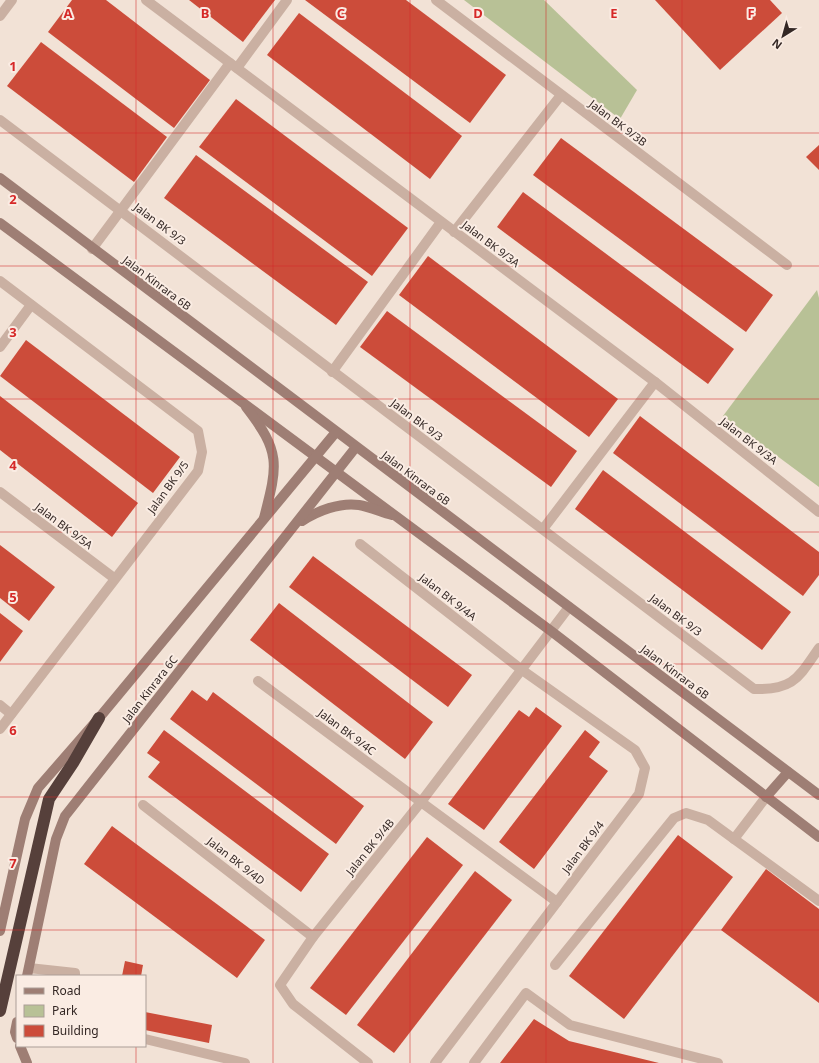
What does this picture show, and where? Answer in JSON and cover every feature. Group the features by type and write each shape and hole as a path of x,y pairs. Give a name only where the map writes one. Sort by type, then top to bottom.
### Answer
{"highway":[{"path":"0,1011 49,799 73,763 99,718"}],"street":[{"path":"0,16 12,0"},
{"name":"Jalan BK 9/3A","path":"146,0 655,382 819,512"},
{"path":"92,249 121,210 287,0"},
{"name":"Jalan BK 9/3B","path":"436,0 786,265"},
{"path":"454,232 561,95"},
{"name":"Jalan BK 9/3","path":"0,120 271,323 332,372 754,689 773,690 788,685 800,674 819,648"},
{"name":"Jalan Kinrara 6B","path":"0,178 92,249 819,795"},
{"path":"332,372 441,222"},
{"path":"0,223 318,456 551,631 819,837"},
{"name":"Jalan BK 9/5","path":"0,281 198,431 202,452 198,470 0,729"},
{"path":"0,347 31,305"},
{"path":"543,529 655,382"},
{"path":"238,397 264,430 271,446 274,466 273,483 263,522"},
{"name":"Jalan Kinrara 6C","path":"0,931 25,819 38,788 99,718 318,456 336,432"},
{"name":"Jalan Kinrara 6C","path":"28,972 56,840 65,816 356,447"},
{"name":"Jalan BK 9/5A","path":"0,492 114,578"},
{"path":"296,525 310,516 341,506 358,505 399,517"},
{"name":"Jalan BK 9/4A","path":"360,544 522,670"},
{"name":"Jalan BK 9/4B","path":"368,1063 293,1004 280,985 313,937 421,802 569,608"},
{"name":"Jalan BK 9/4","path":"435,1063 638,794 644,768 635,750 522,670"},
{"name":"Jalan BK 9/4C","path":"258,681 557,902"},
{"path":"0,705 11,714"},
{"path":"734,839 766,797 788,772"},
{"name":"Jalan BK 9/4D","path":"143,805 313,937"},
{"path":"555,965 674,818 686,813 708,820 819,901"},
{"path":"28,972 75,973 75,975"},
{"path":"474,1063 526,993 570,1025 718,1063"},
{"path":"146,1039 239,1062"},
{"path":"20,1047 27,1063"}],"green space":[{"path":"464,0 544,0 637,90 620,119"},
{"path":"817,290 819,298 819,487 723,416"}],"building":[{"path":"72,0 106,0 210,80 174,128 48,32"},
{"path":"189,0 275,0 243,42"},
{"path":"305,0 406,0 506,75 470,123"},
{"path":"655,0 770,0 782,13 720,70"},
{"path":"299,13 462,136 430,179 267,55"},
{"path":"41,42 167,137 134,182 7,86"},
{"path":"236,99 408,228 372,276 199,147"},
{"path":"561,138 773,295 746,332 533,175"},
{"path":"819,145 819,170 806,157"},
{"path":"196,155 368,282 336,325 164,198"},
{"path":"523,192 734,349 708,384 497,227"},
{"path":"428,256 618,399 589,437 399,295"},
{"path":"387,311 577,451 551,487 360,347"},
{"path":"26,340 180,457 153,493 0,376"},
{"path":"0,396 138,503 112,537 0,450"},
{"path":"640,416 819,552 819,575 803,596 613,453"},
{"path":"603,470 791,612 762,650 575,509"},
{"path":"0,545 55,587 29,621 0,598"},
{"path":"313,556 472,675 448,707 289,587"},
{"path":"279,603 433,722 405,759 250,640"},
{"path":"0,613 23,631 0,662"},
{"path":"192,690 207,701 213,692 364,806 336,844 170,719"},
{"path":"536,707 562,726 484,830 448,804 519,710 529,717"},
{"path":"164,730 329,854 301,892 148,777 160,762 147,753"},
{"path":"585,730 600,742 589,757 608,771 534,869 499,842"},
{"path":"112,826 265,940 237,978 84,864"},
{"path":"678,835 733,877 624,1019 569,976"},
{"path":"427,837 463,865 346,1015 310,988"},
{"path":"766,869 819,909 819,1003 721,930"},
{"path":"475,871 512,900 394,1053 357,1025"},
{"path":"125,961 143,965 141,975 122,975"},
{"path":"146,1012 212,1025 209,1043 146,1030"},
{"path":"534,1019 569,1041 659,1063 500,1063"}]}
